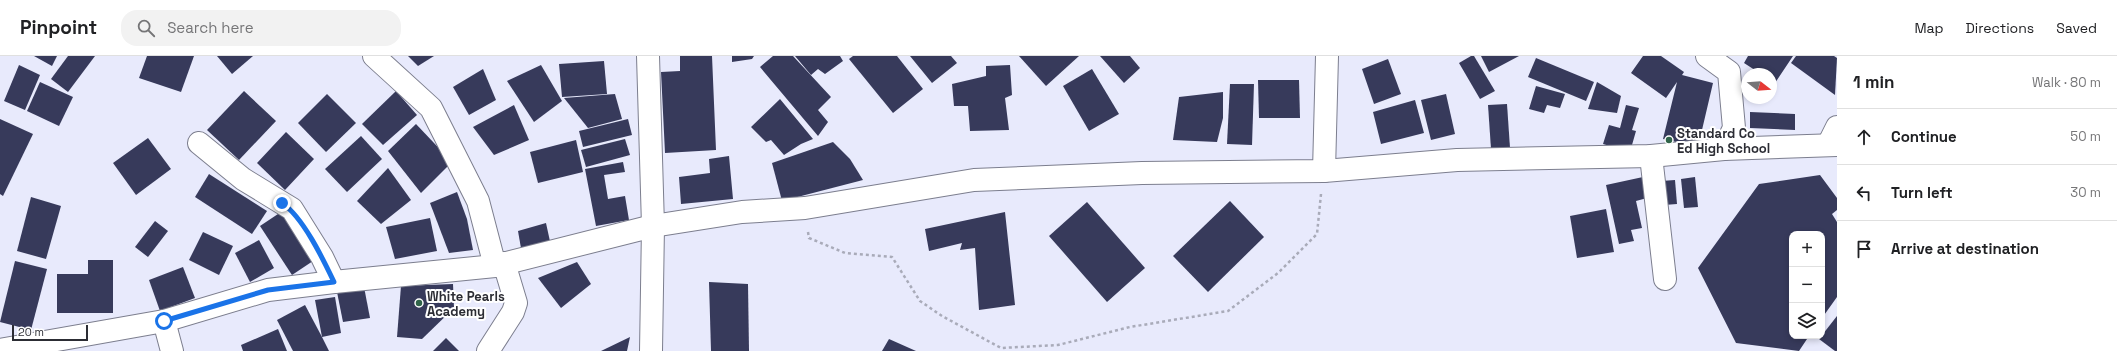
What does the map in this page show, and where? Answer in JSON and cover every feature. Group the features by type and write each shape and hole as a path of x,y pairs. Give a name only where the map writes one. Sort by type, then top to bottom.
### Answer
{"street":[{"path":"374,56 431,108 478,201 500,265 516,303 513,312 488,351"},
{"path":"648,56 653,226 651,351"},
{"path":"1324,171 1327,56"},
{"path":"1707,56 1729,72 1734,128 1724,149"},
{"path":"0,350 164,321 268,290 500,265 653,226 742,212 805,208 974,180 1142,173 1324,171 1457,160 1651,156 1834,139"},
{"path":"199,143 243,179 292,209 322,257 334,282"},
{"path":"1651,156 1665,279"},
{"path":"164,321 172,351"}],"path":[{"path":"805,208 809,238 845,253 892,257 920,301 942,316 995,345 1001,348 1058,345 1130,327 1228,311 1278,273 1317,234 1324,171"}],"building":[{"path":"34,56 57,56 52,66"},
{"path":"68,56 95,56 68,92 51,79"},
{"path":"147,56 194,56 181,92 139,78"},
{"path":"217,56 253,56 232,74"},
{"path":"408,56 434,56 418,66"},
{"path":"680,56 712,56 716,150 665,153 661,72 680,71"},
{"path":"732,56 754,56 752,59 732,62"},
{"path":"773,56 793,56 831,97 818,110 828,122 818,136 760,67"},
{"path":"795,56 840,56 843,61 825,74 818,69 811,75"},
{"path":"853,56 897,56 923,89 893,113 849,59"},
{"path":"910,56 951,56 957,63 932,83"},
{"path":"1019,56 1079,56 1046,86"},
{"path":"1100,56 1130,56 1140,68 1124,83"},
{"path":"1471,56 1474,56 1495,91 1480,99 1459,63"},
{"path":"1481,56 1519,56 1489,72"},
{"path":"1643,56 1661,56 1684,72 1682,75 1713,83 1698,147 1663,139 1677,82 1666,98 1631,73"},
{"path":"1748,56 1793,56 1777,80 1777,68 1752,68 1744,63"},
{"path":"1796,56 1834,56 1837,58 1835,95 1791,63"},
{"path":"1536,58 1594,82 1586,101 1528,77"},
{"path":"1388,59 1401,94 1374,104 1362,69"},
{"path":"604,61 607,94 562,97 559,64"},
{"path":"19,65 40,75 25,110 4,101"},
{"path":"541,65 562,101 534,122 507,81"},
{"path":"1010,65 1012,95 1005,98 1009,130 970,131 968,106 954,106 952,84 986,76 986,66"},
{"path":"483,69 496,100 469,115 453,87"},
{"path":"1092,69 1119,114 1089,131 1063,86"},
{"path":"1258,80 1299,80 1300,118 1259,118"},
{"path":"40,82 73,97 59,126 27,111"},
{"path":"1597,82 1621,96 1617,113 1588,109"},
{"path":"1230,84 1254,84 1252,145 1227,144"},
{"path":"1536,86 1565,94 1560,108 1547,105 1544,113 1529,109"},
{"path":"244,91 276,121 239,160 207,130"},
{"path":"396,91 417,115 383,145 362,124"},
{"path":"1223,92 1223,118 1217,142 1173,140 1179,97"},
{"path":"327,94 356,123 326,152 298,123"},
{"path":"615,94 622,119 588,128 564,98"},
{"path":"1446,94 1455,134 1431,140 1421,100"},
{"path":"780,99 813,139 801,144 784,155 771,140 766,142 751,127"},
{"path":"1415,100 1424,133 1381,144 1373,112"},
{"path":"1507,104 1510,148 1491,149 1488,105"},
{"path":"514,105 529,140 494,155 473,127"},
{"path":"1626,105 1639,108 1632,130 1636,131 1630,152 1603,144 1609,125 1620,128"},
{"path":"1750,112 1795,114 1795,130 1750,128"},
{"path":"0,119 33,134 3,196 0,194"},
{"path":"628,119 632,135 583,147 579,131"},
{"path":"416,124 452,162 421,193 388,151"},
{"path":"286,132 314,159 285,190 257,163"},
{"path":"361,136 382,159 347,192 325,169"},
{"path":"148,138 171,169 136,195 113,163"},
{"path":"625,139 630,155 586,167 581,150"},
{"path":"576,140 583,172 538,183 530,152"},
{"path":"833,142 850,159 863,180 782,201 772,163"},
{"path":"729,156 733,199 681,204 679,177 710,173 709,159"},
{"path":"623,162 625,172 604,175 608,199 625,196 629,220 596,226 585,169"},
{"path":"388,168 411,200 381,224 357,201"},
{"path":"209,174 267,211 252,234 195,197"},
{"path":"1820,175 1837,198 1837,210 1832,214 1837,222 1837,297 1825,314 1825,231 1789,231 1789,339 1807,339 1799,351 1736,343 1698,268 1759,184"},
{"path":"1643,177 1647,198 1636,201 1642,228 1631,230 1634,241 1619,244 1606,185"},
{"path":"1695,177 1698,207 1684,208 1681,179"},
{"path":"1675,180 1677,204 1664,205 1661,181"},
{"path":"457,192 467,219 473,250 449,253 430,203"},
{"path":"31,197 61,206 46,259 17,251"},
{"path":"1230,201 1264,237 1208,292 1173,256"},
{"path":"1087,202 1145,268 1107,302 1049,236"},
{"path":"287,208 319,257 292,275 260,226"},
{"path":"1606,209 1614,252 1577,258 1570,216"},
{"path":"1005,212 1015,305 979,310 975,248 960,250 962,243 929,251 925,229"},
{"path":"430,218 437,251 395,259 386,227"},
{"path":"155,221 168,231 148,257 135,247"},
{"path":"546,223 551,246 522,254 518,231"},
{"path":"203,232 233,246 219,275 189,260"},
{"path":"259,240 274,268 250,282 235,253"},
{"path":"88,260 113,260 113,313 57,313 57,274 88,274"},
{"path":"15,261 47,269 31,330 0,322"},
{"path":"577,262 591,284 561,308 538,278"},
{"path":"183,267 195,298 160,311 149,280"},
{"path":"709,282 748,284 749,351 711,351"},
{"path":"453,284 454,308 422,339 397,337 401,286"},
{"path":"364,287 370,318 343,322 337,292"},
{"path":"335,297 341,333 322,337 315,300"},
{"path":"305,305 329,351 293,351 277,320"},
{"path":"1837,316 1837,351 1819,339 1825,339 1825,331"},
{"path":"278,329 287,351 243,351 241,345"},
{"path":"630,337 627,351 601,351"},
{"path":"446,338 459,351 433,351"},
{"path":"889,339 916,351 882,351"}],"place":[{"name":"Standard Co Ed High School","path":"1669,140"},
{"name":"White Pearls Academy","path":"419,303"}],"route":[{"path":"164,321 268,290 334,282 322,257 292,209 282,203"}]}
